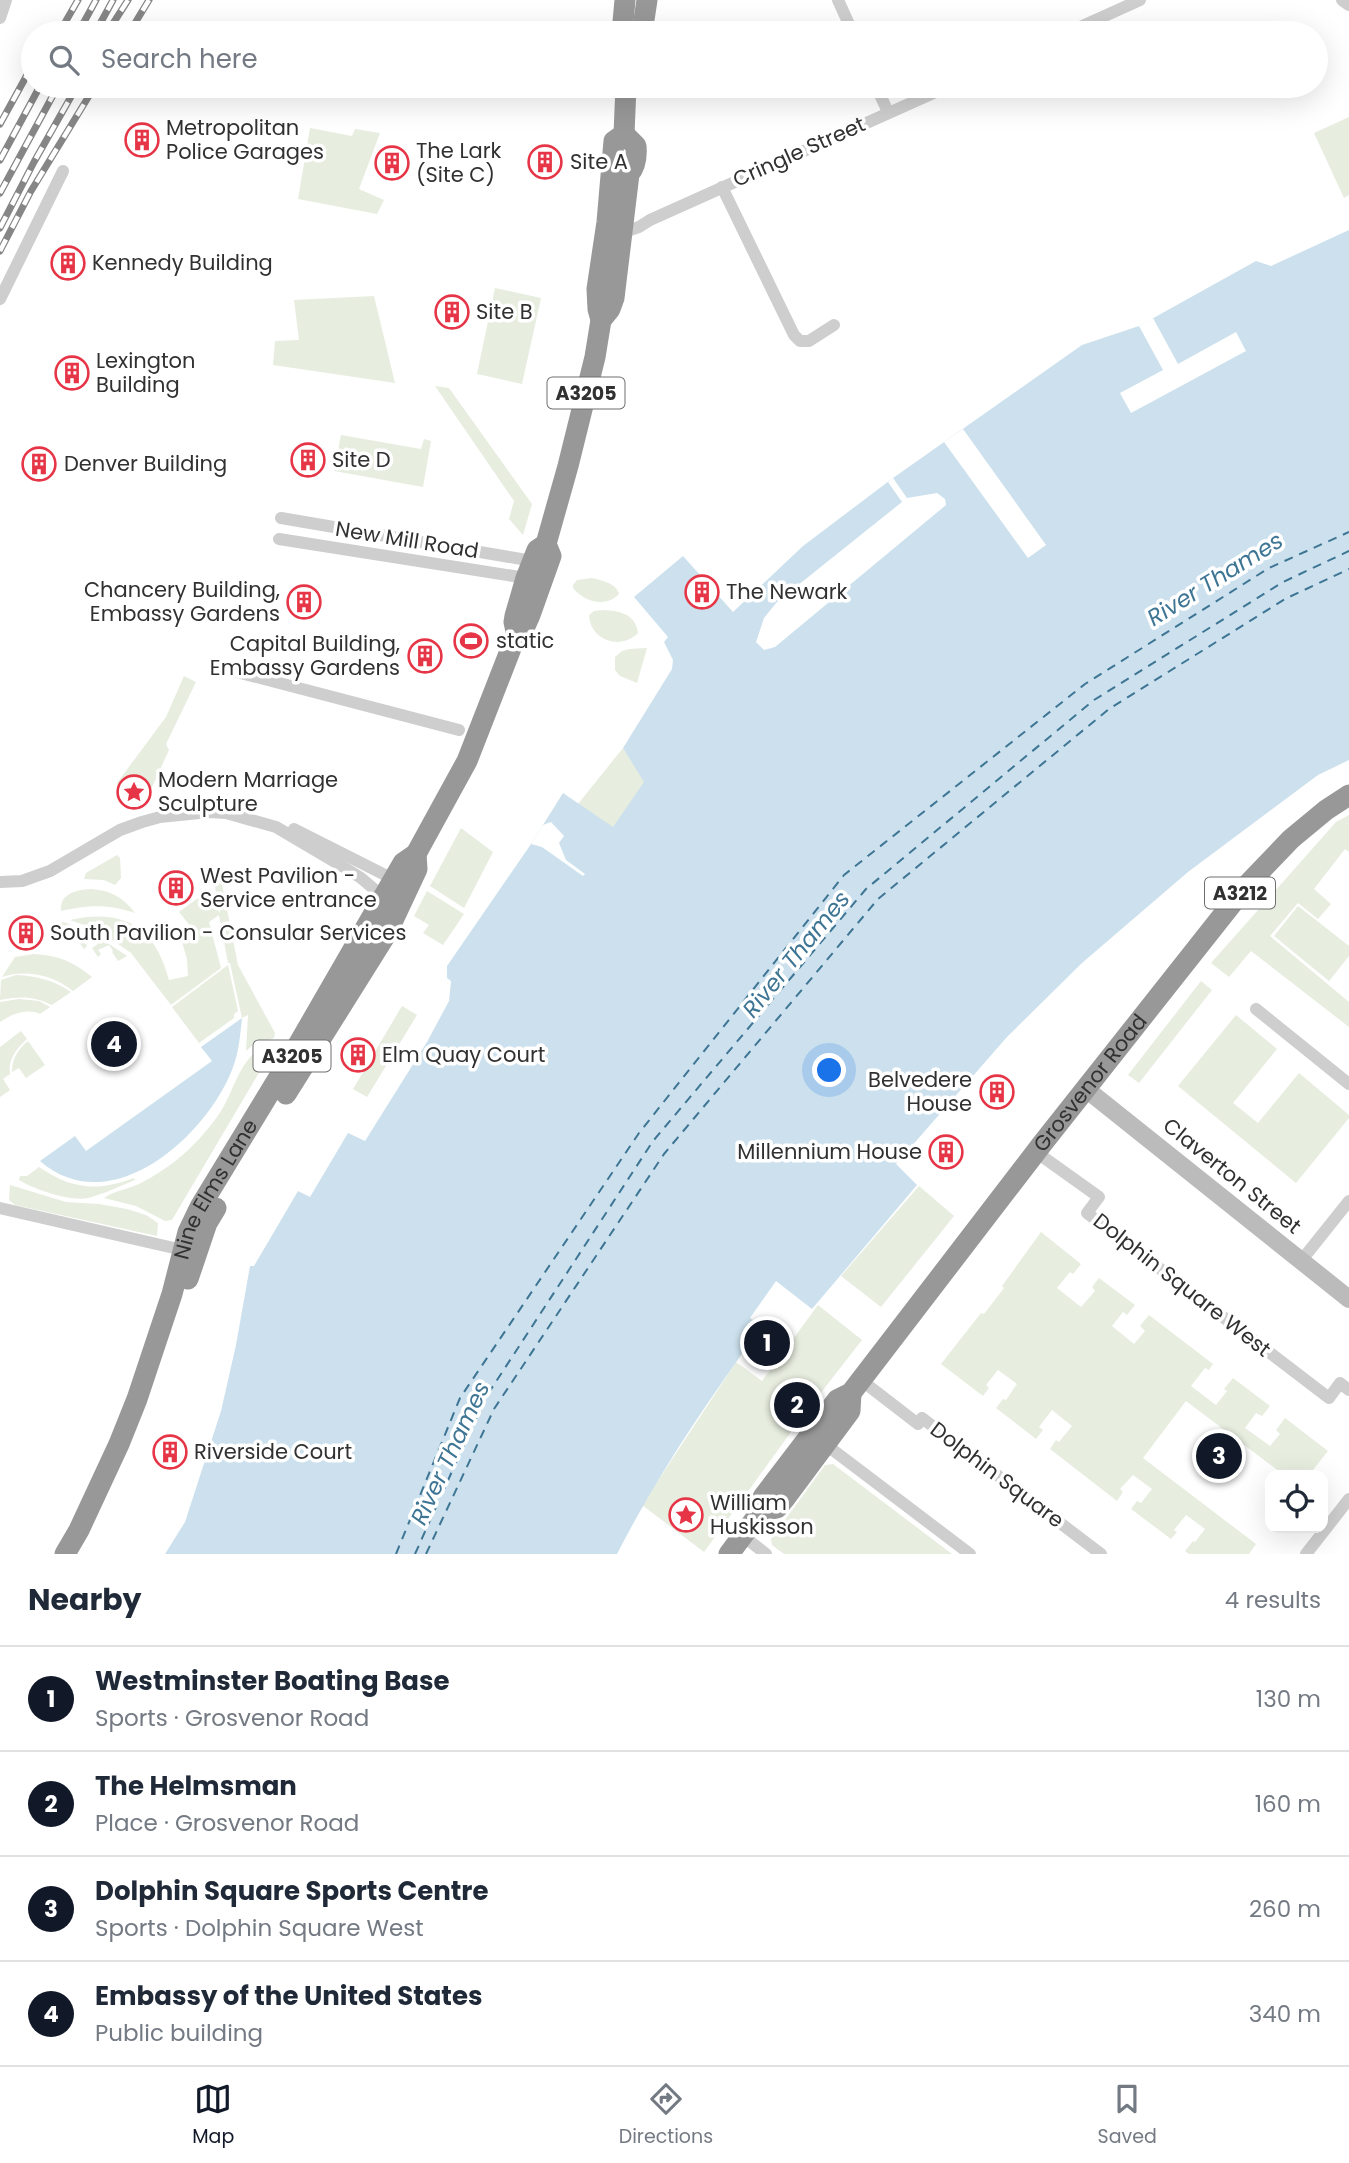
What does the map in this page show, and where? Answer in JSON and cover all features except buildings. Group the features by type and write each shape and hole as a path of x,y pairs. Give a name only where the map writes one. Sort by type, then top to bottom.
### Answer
{"highway":[{"path":"623,21 625,0"},
{"path":"644,21 647,0"},
{"name":"A3205","path":"614,228 637,155 636,146 624,134 626,98"},
{"name":"Nine Elms Lane","path":"65,1554 119,1444 189,1251 387,933 391,903 402,883 417,869 416,854 467,761 517,633 526,624 551,556 546,544 595,357 601,320 610,309 614,298 614,228"},
{"name":"Nine Elms Lane","path":"517,633 513,622 529,570 537,550 546,544"},
{"name":"Grosvenor Road","path":"729,1554 761,1511 763,1497 803,1443 837,1400 856,1386 1246,886 1291,839 1349,795"},
{"name":"Nine Elms Lane","path":"81,1554 153,1391 189,1251"},
{"name":"Grosvenor Road","path":"761,1511 777,1508 850,1410 856,1386"}],"street":[{"path":"0,18 6,0"},
{"path":"838,0 848,21"},
{"path":"1094,21 1140,0"},
{"path":"1342,0 1349,5"},
{"path":"882,98 888,112"},
{"name":"Cringle Street","path":"614,228 639,227 921,98"},
{"path":"0,299 63,171"},
{"path":"722,187 794,335 800,341 809,341 834,325"},
{"name":"New Mill Road","path":"281,519 529,570"},
{"name":"New Mill Road","path":"279,539 529,570"},
{"path":"218,667 459,730"},
{"path":"0,882 22,881 50,871 120,830 142,821 193,813 226,813 276,827 361,878 391,903"},
{"path":"276,827 288,827 402,883"},
{"path":"1256,1009 1349,1084"},
{"name":"Claverton Street","path":"1086,1089 1349,1299"},
{"name":"Dolphin Square West","path":"1036,1152 1099,1197 1087,1213 1329,1398 1344,1387"},
{"path":"1301,1261 1349,1201"},
{"path":"0,1208 189,1251"},
{"name":"Dolphin Square","path":"856,1386 918,1424 922,1418 1101,1554"},
{"path":"825,1444 970,1554"},
{"path":"1306,1554 1349,1499"},
{"path":"743,1536 766,1554"}],"shaded area":[{"path":"1349,117 1349,195 1344,198 1314,133"},
{"path":"310,128 352,136 355,129 380,133 359,189 384,200 377,214 298,199"},
{"path":"495,288 541,298 522,384 477,374"},
{"path":"374,296 395,383 273,365 275,341 299,340 294,300"},
{"path":"435,386 449,388 532,504 523,535 509,519 514,501"},
{"path":"341,435 421,449 424,439 431,441 423,487 334,471"},
{"path":"592,578 612,585 619,594 608,601 595,602 583,597 573,588 577,580"},
{"path":"603,610 626,615 634,622 638,633 631,638 615,642 600,636 591,624 589,615"},
{"path":"647,648 637,683 620,676 615,670 615,657 629,649"},
{"path":"184,676 196,682 166,744 169,750 147,798 123,803 117,783 166,717"},
{"path":"623,748 645,782 613,828 578,804"},
{"path":"1349,815 1349,852 1345,849 1314,889 1331,904 1318,919 1298,903 1270,936 1349,1002 1349,1027 1251,951 1229,977 1211,963 1336,822"},
{"path":"461,828 493,852 464,908 430,886"},
{"path":"117,855 120,858 121,878 115,885 104,880 84,879 86,873"},
{"path":"220,874 238,965 275,1033 274,1038 253,1045 246,1051 248,1015 242,1018 219,915 209,922 221,968 171,1005 131,953 98,930 70,920 106,917 134,926 146,935 155,947 169,980 188,976 182,942 195,932 179,912 205,893 220,913 213,876"},
{"path":"91,889 116,896 135,913 98,906 61,911 66,896"},
{"path":"427,891 464,914 443,945 423,933 429,925 414,916"},
{"path":"1298,906 1349,946 1349,956 1329,981 1274,936"},
{"path":"63,922 88,930 127,956 118,961 109,945 98,950 101,954 98,957 92,948 98,944 93,937 85,943 87,946 84,949 78,941 84,938 80,931 72,936 74,939 70,941 59,924"},
{"path":"34,954 65,960 92,977 73,991 57,981 39,975 2,977 15,957"},
{"path":"228,965 238,1011 234,1018 199,1043 172,1007"},
{"path":"16,975 45,979 71,992 52,1005 26,998 0,1000 1,980"},
{"path":"1201,981 1212,990 1139,1083 1128,1075"},
{"path":"19,999 39,1001 50,1007 40,1014 19,1013 0,1022 0,1002"},
{"path":"402,1006 417,1015 367,1097 353,1089"},
{"path":"1236,1015 1277,1049 1233,1103 1258,1123 1299,1073 1349,1115 1296,1183 1178,1086"},
{"path":"21,1031 27,1039 14,1055 10,1074 3,1079 10,1090 0,1097 0,1047"},
{"path":"28,1041 45,1065 26,1078 19,1068 12,1072 16,1055"},
{"path":"276,1044 172,1220 165,1221 136,1206 104,1198 151,1178 192,1147 217,1117 244,1066 259,1049"},
{"path":"39,1167 62,1180 85,1186 108,1185 134,1178 135,1180 88,1198 72,1198 43,1191 19,1180 20,1176 27,1176"},
{"path":"10,1185 66,1202 99,1204 146,1215 158,1223 157,1236 15,1205 9,1200"},
{"path":"919,1186 954,1216 881,1307 841,1276"},
{"path":"1041,1232 1081,1264 1073,1274 1070,1272 1057,1288 1081,1307 1095,1291 1092,1287 1099,1278 1135,1305 1127,1315 1123,1312 1112,1326 1134,1344 1145,1331 1140,1326 1149,1315 1213,1364 1209,1370 1205,1368 1191,1386 1216,1405 1233,1378 1270,1406 1262,1416 1256,1413 1245,1428 1270,1446 1280,1434 1276,1430 1285,1418 1328,1451 1313,1470 1277,1470 1186,1401 1143,1458 1256,1544 1249,1554 1189,1554 1185,1551 1205,1529 1186,1515 1174,1530 1177,1532 1171,1539 1131,1509 1137,1501 1141,1503 1152,1489 1133,1475 1120,1489 1123,1492 1117,1501 1050,1449 1072,1426 1052,1410 1039,1427 1043,1430 1036,1439 996,1408 1003,1399 1006,1400 1017,1384 998,1370 986,1385 989,1388 983,1396 941,1364 981,1313 984,1314 1004,1288 1002,1286"},
{"path":"818,1305 862,1340 704,1552 642,1505 736,1362 762,1381"},
{"path":"833,1464 952,1554 784,1554 772,1545 771,1539 825,1465"}],"water":[{"name":"River Thames","path":"1349,230 1349,760 1318,775 1188,872 1082,963 1007,1037 896,1164 917,1185 812,1309 776,1281 750,1318 762,1326 685,1437 617,1554 165,1554 185,1522 221,1411 250,1266 254,1266 298,1191 310,1197 348,1133 365,1141 427,1042 449,1001 451,981 447,978 447,966 563,793 613,827 644,782 623,748 672,669 673,660 664,642 668,637 634,597 683,556 733,612 803,546 893,478 1082,345 1139,326 1256,261 1271,266"},
{"path":"242,1018 234,1064 219,1096 178,1145 152,1164 124,1177 96,1182 67,1177 40,1161 75,1136 86,1151 212,1061 201,1047"}],"pier":[{"path":"1153,318 1178,364 1236,332 1246,351 1131,413 1120,393 1163,370 1139,326"},
{"path":"963,429 1046,545 1028,558 944,442"},
{"path":"893,478 907,498 937,493 945,499 946,505 775,647 764,650 756,642 764,618 777,602 902,502 888,482"},
{"path":"551,822 564,836 559,843 566,860 585,874 583,876 542,847 531,844 543,825"}],"ferry route":[{"path":"396,1554 460,1398 639,1133 844,875 1085,684 1269,568 1349,532"},
{"path":"415,1554 484,1400 653,1141 866,889 1094,700 1283,582 1349,551"},
{"path":"426,1554 494,1409 664,1154 878,899 1109,709 1285,599 1349,569"}],"railway":[{"path":"66,21 78,0"},
{"path":"85,21 96,0"},
{"path":"102,21 113,0"},
{"path":"115,21 128,0"},
{"path":"136,21 149,0"},
{"path":"0,124 21,86"},
{"path":"0,160 34,98"},
{"path":"0,193 51,98"},
{"path":"0,228 70,98"},
{"path":"0,251 31,191 88,98"}],"place":[{"name":"Metropolitan Police Garages","path":"142,140"},
{"name":"Site A","path":"545,162"},
{"name":"The Lark (Site C)","path":"392,163"},
{"name":"Kennedy Building","path":"68,263"},
{"name":"Site B","path":"452,312"},
{"name":"Lexington Building","path":"72,373"},
{"name":"Site D","path":"308,460"},
{"name":"Denver Building","path":"39,464"},
{"name":"The Newark","path":"702,592"},
{"name":"Chancery Building, Embassy Gardens","path":"304,602"},
{"name":"static","path":"471,641"},
{"name":"Capital Building, Embassy Gardens","path":"425,656"},
{"name":"Modern Marriage Sculpture","path":"134,792"},
{"name":"West Pavilion - Service entrance","path":"176,888"},
{"name":"South Pavilion - Consular Services","path":"26,933"},
{"name":"Embassy of the United States","path":"114,1044"},
{"name":"Elm Quay Court","path":"358,1055"},
{"name":"Belvedere House","path":"997,1092"},
{"name":"Millennium House","path":"946,1152"},
{"name":"Westminster Boating Base","path":"767,1343"},
{"name":"The Helmsman","path":"797,1405"},
{"name":"Riverside Court","path":"170,1452"},
{"name":"Dolphin Square Sports Centre","path":"1219,1456"},
{"name":"William Huskisson","path":"686,1515"}]}
